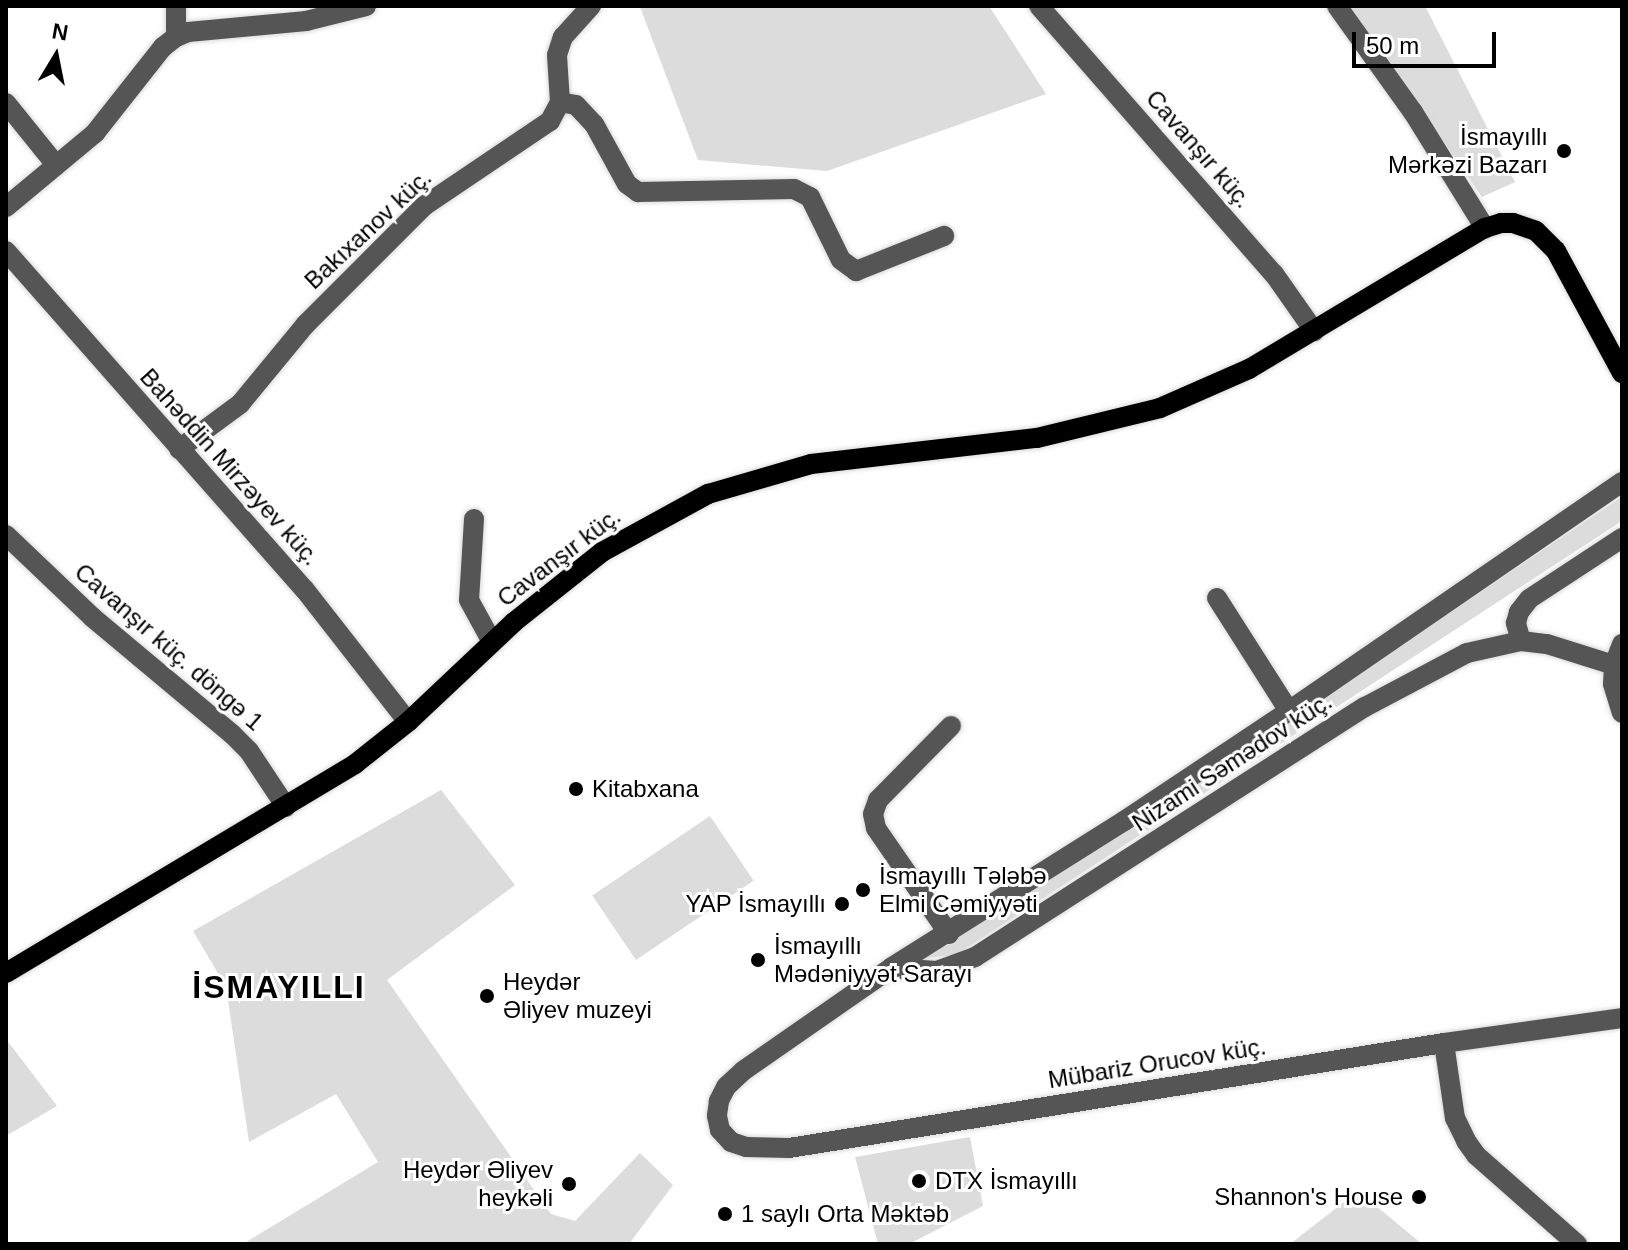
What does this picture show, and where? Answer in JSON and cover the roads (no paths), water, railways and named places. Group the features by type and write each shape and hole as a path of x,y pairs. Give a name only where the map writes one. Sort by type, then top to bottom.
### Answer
{"main road":[{"name":"Cavanşır küç.","path":"6,973 355,764 408,722 492,642 602,552 708,494 811,464 1037,438 1124,419 1219,385 1485,228 1501,223 1524,225 1536,231 1556,251 1622,373"}],"street":[{"path":"176,6 176,37"},
{"path":"6,207 95,133 163,47 176,37 188,32 306,21 366,6"},
{"path":"591,6 563,37 557,55 560,102 576,105 594,124 627,184 638,192 794,189 810,197 841,260 856,271 944,236"},
{"name":"Cavanşır küç.","path":"1039,6 1274,274 1314,331"},
{"path":"1337,6 1413,112 1485,228"},
{"name":"Bakıxanov küç.","path":"179,449 240,404 306,324 424,206 484,163 534,134 550,121 560,102"},
{"path":"6,103 56,165"},
{"name":"Bahəddin Mirzəyev küç.","path":"6,251 305,590 408,722"},
{"path":"891,968 949,934 1289,711 1622,482"},
{"path":"474,519 469,600 492,642"},
{"name":"Cavanşır küç. döngə 1","path":"6,535 92,617 232,734 249,751 286,807"},
{"path":"1521,641 1516,623 1519,612 1529,599 1622,538"},
{"path":"1217,598 1289,711"},
{"name":"Nizami Səmədov küç.","path":"891,968 937,971 975,957 1365,707 1467,653 1521,641 1547,644 1614,665"},
{"path":"1622,644 1614,665 1613,684 1622,713"},
{"path":"949,934 876,828 873,814 878,800 951,726"},
{"name":"Mübariz Orucov küç.","path":"891,968 743,1071 726,1087 719,1101 717,1116 720,1130 731,1142 746,1147 789,1148 1444,1043 1622,1018"},
{"path":"1444,1043 1455,1118 1466,1141 1476,1155 1577,1244"}],"place":[{"name":"İsmayıllı Mərkəzi Bazarı","path":"1564,151"},
{"name":"Kitabxana","path":"576,789"},
{"name":"İsmayıllı Tələbə Elmi Cəmiyyəti","path":"863,890"},
{"name":"YAP İsmayıllı","path":"842,904"},
{"name":"İsmayıllı Mədəniyyət Sarayı","path":"758,960"},
{"name":"Heydər Əliyev muzeyi","path":"487,996"},
{"name":"DTX İsmayıllı","path":"919,1181"},
{"name":"Heydər Əliyev heykəli","path":"569,1184"},
{"name":"Shannon's House","path":"1419,1197"},
{"name":"1 saylı Orta Məktəb","path":"725,1214"}],"district":[{"name":"İSMAYILLI","path":"279,987"}]}
